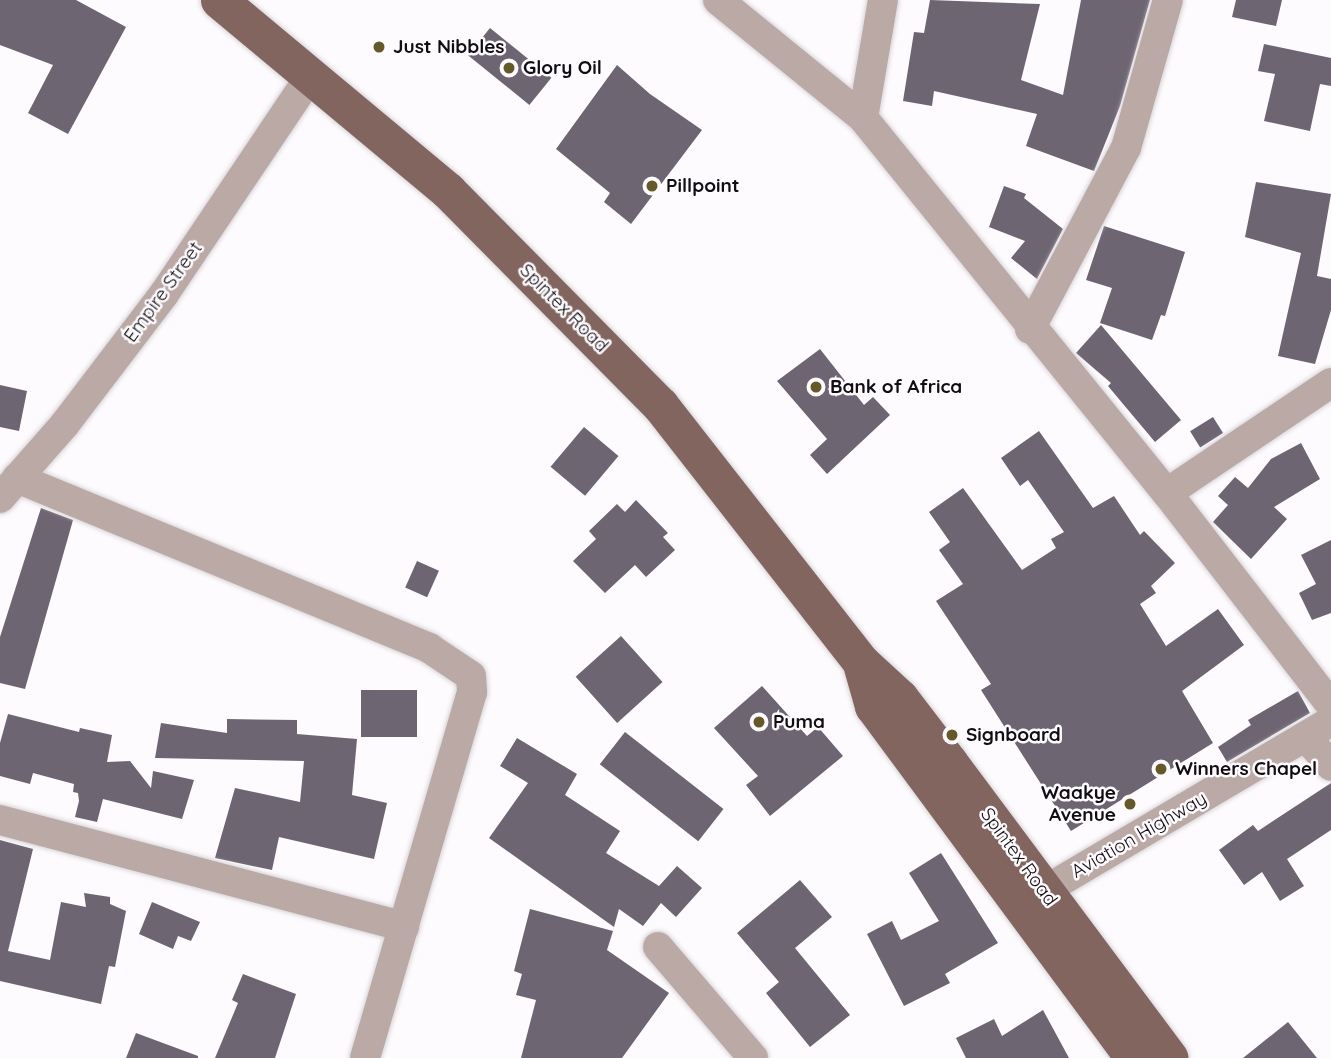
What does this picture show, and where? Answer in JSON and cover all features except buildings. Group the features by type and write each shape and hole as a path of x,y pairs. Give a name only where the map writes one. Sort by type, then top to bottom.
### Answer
{"main road":[{"name":"Spintex Road","path":"219,0 448,191 660,405 861,663 873,706 1032,898 1170,1058"},
{"name":"Spintex Road","path":"1032,898 1133,1058"}],"street":[{"path":"718,0 863,118 1030,328 1167,493 1331,705"},
{"path":"863,118 883,0"},
{"path":"1030,328 1126,148 1168,0"},
{"name":"Empire Street","path":"9,488 65,425 164,294 312,75"},
{"path":"1167,493 1331,383"},
{"path":"9,488 429,648 471,677 472,692 365,1058"},
{"name":"Aviation Highway","path":"1032,898 1331,721"},
{"path":"1306,737 1331,766"},
{"path":"0,820 404,927"},
{"path":"658,947 754,1058"}],"place":[{"name":"Just Nibbles","path":"379,47"},
{"name":"Glory Oil","path":"509,68"},
{"name":"Pillpoint","path":"652,186"},
{"name":"Bank of Africa","path":"816,387"},
{"name":"Puma","path":"759,722"},
{"name":"Signboard","path":"952,735"},
{"name":"Winners Chapel","path":"1161,769"},
{"name":"Waakye Avenue","path":"1130,804"}]}
